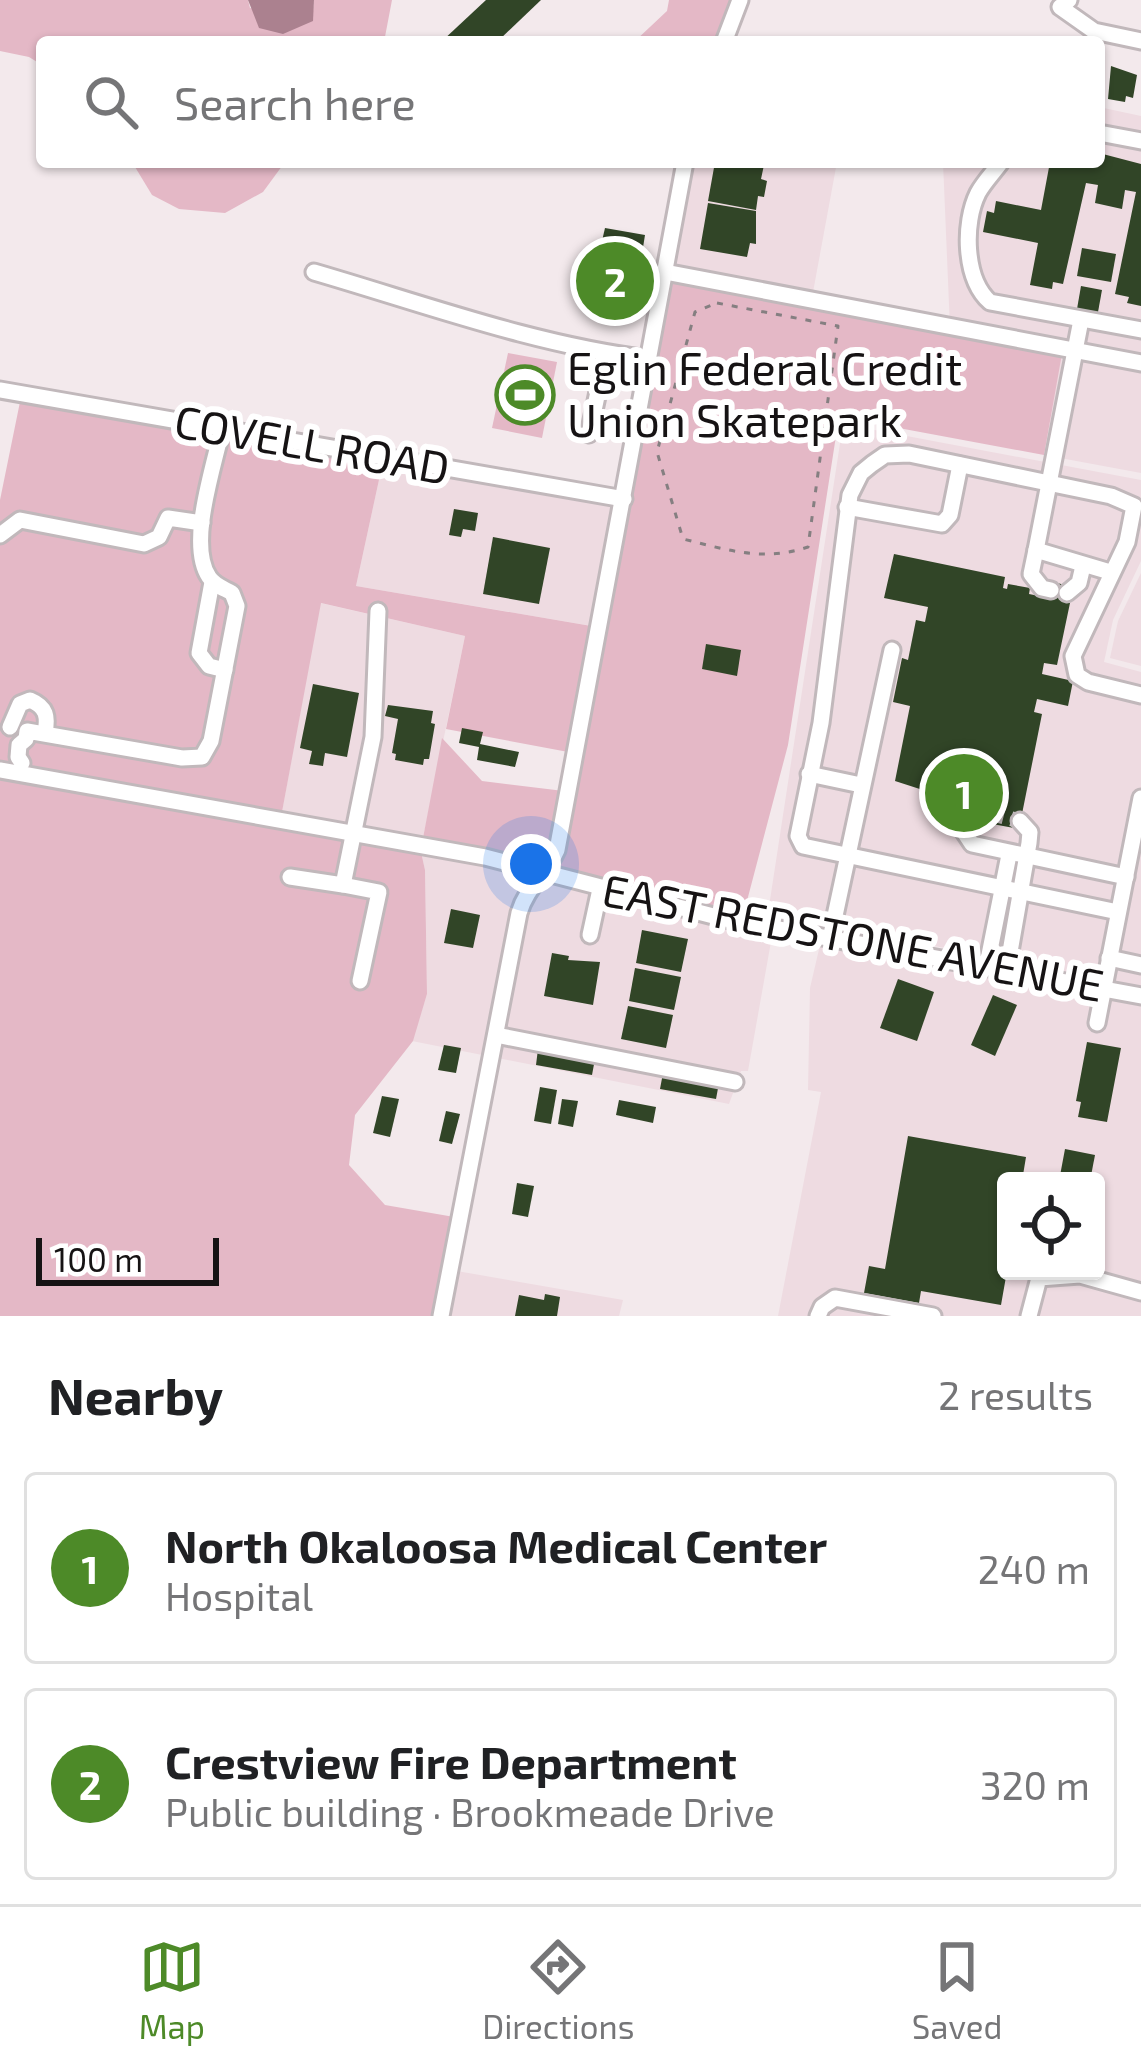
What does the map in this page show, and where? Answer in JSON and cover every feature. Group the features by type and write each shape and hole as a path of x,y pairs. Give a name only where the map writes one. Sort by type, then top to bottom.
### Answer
{"street":[{"path":"726,36 740,0"},
{"path":"1069,0 1060,7 1082,25 1141,41"},
{"path":"1105,134 1141,141"},
{"path":"441,1316 525,893 547,874 557,850 685,168"},
{"path":"997,168 978,194 969,226 972,268 980,294 990,302 1141,330"},
{"path":"314,272 607,354 649,359"},
{"path":"665,272 1141,363"},
{"path":"1081,320 1031,574 1042,588 1059,591 1079,584 1083,566"},
{"path":"590,434 607,354"},
{"name":"COVELL ROAD","path":"0,390 624,499"},
{"path":"22,731 182,758 202,757 212,741 237,606 232,593 212,582 201,562 202,523 222,429"},
{"path":"1118,911 803,846 798,836 820,723 847,507 861,473 885,455 909,454 1111,496 1135,506 1127,542 1078,640 1073,666 1088,682 1141,695"},
{"path":"847,507 942,524 950,515 960,464"},
{"path":"0,535 20,520 145,544 158,537 168,518 202,523"},
{"path":"1036,550 1110,572"},
{"path":"212,582 199,653 209,666 225,670"},
{"path":"343,885 373,736 378,611"},
{"path":"830,939 892,650"},
{"path":"21,768 32,746 22,731"},
{"name":"EAST REDSTONE AVENUE","path":"0,770 21,768 485,857 600,889 830,939 1141,996"},
{"path":"809,774 860,785"},
{"path":"1097,1023 1118,911 1132,869 1141,798"},
{"path":"989,813 965,819 962,829 972,844 1009,855 1132,869"},
{"path":"987,965 1028,856 1030,832 1020,821"},
{"path":"1007,969 1009,855"},
{"path":"290,877 379,892 360,981"},
{"path":"590,935 600,889"},
{"path":"1109,958 1141,965"},
{"path":"496,1035 735,1082"},
{"path":"1029,1316 1039,1278 1080,1276 1141,1292"},
{"path":"818,1316 835,1298 933,1316"}],"path":[{"path":"717,303 838,326 808,547 781,556 737,552 683,539 657,452 695,312 717,303"}],"shaded area":[{"path":"0,0 248,0 250,8 312,21 314,0 392,0 385,36 36,36 36,61 0,51"},
{"path":"248,0 314,0 313,21 283,34 259,28"},
{"path":"669,0 730,0 720,36 640,36 667,11"},
{"path":"1105,108 1141,116 1141,473 1044,455 1062,349 950,328 943,168 1105,168"},
{"path":"136,168 281,168 263,192 225,213 179,209 152,195"},
{"path":"688,168 836,168 811,303 673,278"},
{"path":"673,278 1063,348 1044,455 845,418 838,423 788,745 743,916 423,838 442,738 482,781 572,792 579,754 446,729 465,636 321,603 282,812 0,762 0,500 21,397 382,466 356,586 603,628"},
{"name":"Eglin Federal Credit Union Skatepark","path":"508,353 557,362 542,438 492,428"},
{"path":"843,424 1141,480 1141,561 1113,620 1104,662 1141,672 1141,987 768,913"},
{"path":"382,466 627,506 604,628 356,586"},
{"path":"1141,573 1141,666 1110,658 1118,621"},
{"path":"320,603 465,636 423,838 282,812"},
{"path":"0,777 421,852 427,994 413,1041 355,1115 349,1165 385,1205 460,1218 442,1316 0,1316"},
{"path":"421,852 772,936 748,1071 741,1071 729,1104 412,1041 427,994"},
{"path":"820,945 1141,1006 1141,1316 778,1316 821,1092 808,1090 810,988"},
{"path":"451,1270 623,1300 619,1316 442,1316"}],"building":[{"path":"486,0 541,0 503,36 447,36"},
{"path":"1111,66 1137,75 1133,98 1126,96 1125,102 1108,99"},
{"path":"1105,155 1141,164 1141,306 1115,294 1136,192 1125,190 1122,209 1095,203 1098,185 1086,183 1063,284 1053,282 1052,289 1030,285 1038,243 983,232 987,211 994,213 996,201 1041,210 1049,168 1105,168"},
{"path":"714,168 763,168 761,179 767,181 756,210 708,201"},
{"path":"708,203 756,211 756,244 750,243 747,257 700,249"},
{"path":"605,228 645,235 634,304 589,297"},
{"path":"1082,248 1116,254 1111,282 1077,276"},
{"path":"1081,286 1102,290 1098,312 1077,309"},
{"path":"454,509 478,513 475,531 463,529 461,537 449,535"},
{"path":"493,537 550,548 539,604 483,594"},
{"path":"894,554 1005,577 1003,588 1008,584 1030,588 1029,594 1049,598 1053,582 1069,586 1057,665 1044,663 1042,674 1073,681 1068,706 1037,699 1034,712 1042,714 1019,829 987,823 990,807 980,805 981,798 933,792 929,809 923,807 926,791 895,781 910,706 893,702 916,620 925,622 928,607 884,598"},
{"path":"706,644 741,650 737,676 702,669"},
{"path":"313,684 359,693 347,757 325,753 323,766 309,764 312,751 300,748"},
{"path":"388,705 433,711 429,759 423,765 395,760 398,719 385,716"},
{"path":"462,728 483,732 480,744 519,752 515,767 477,760 479,747 459,743"},
{"path":"451,909 480,915 473,948 444,943"},
{"path":"642,930 688,939 681,972 636,963"},
{"path":"552,953 569,956 568,960 600,962 593,1005 544,996"},
{"path":"635,968 681,977 674,1010 629,1001"},
{"path":"898,979 934,992 917,1041 880,1028"},
{"path":"993,995 1017,1005 995,1056 971,1045"},
{"path":"628,1006 673,1015 666,1048 621,1039"},
{"path":"1087,1042 1121,1048 1107,1122 1078,1117 1081,1102 1076,1101"},
{"path":"444,1045 461,1048 456,1073 438,1070"},
{"path":"538,1049 595,1059 592,1075 536,1065"},
{"path":"663,1073 719,1083 716,1099 660,1089"},
{"path":"540,1087 557,1090 551,1124 534,1121"},
{"path":"382,1096 399,1099 390,1137 373,1133"},
{"path":"562,1099 578,1101 573,1127 558,1124"},
{"path":"619,1100 656,1107 653,1123 616,1115"},
{"path":"446,1111 460,1114 452,1144 439,1141"},
{"path":"908,1136 1026,1157 1024,1172 997,1172 997,1280 1005,1280 1001,1305 921,1291 919,1303 864,1293 869,1266 885,1269"},
{"path":"1065,1149 1095,1155 1092,1172 1061,1172"},
{"path":"517,1183 534,1186 528,1217 512,1214"},
{"path":"545,1294 560,1297 557,1316 515,1316 519,1295 544,1300"}],"tunnel":[{"path":"989,813 1020,821"}],"place":[{"name":"Crestview Fire Department","path":"615,281"},
{"name":"Eglin Federal Credit Union Skatepark","path":"525,395"},
{"name":"North Okaloosa Medical Center","path":"964,793"}]}
